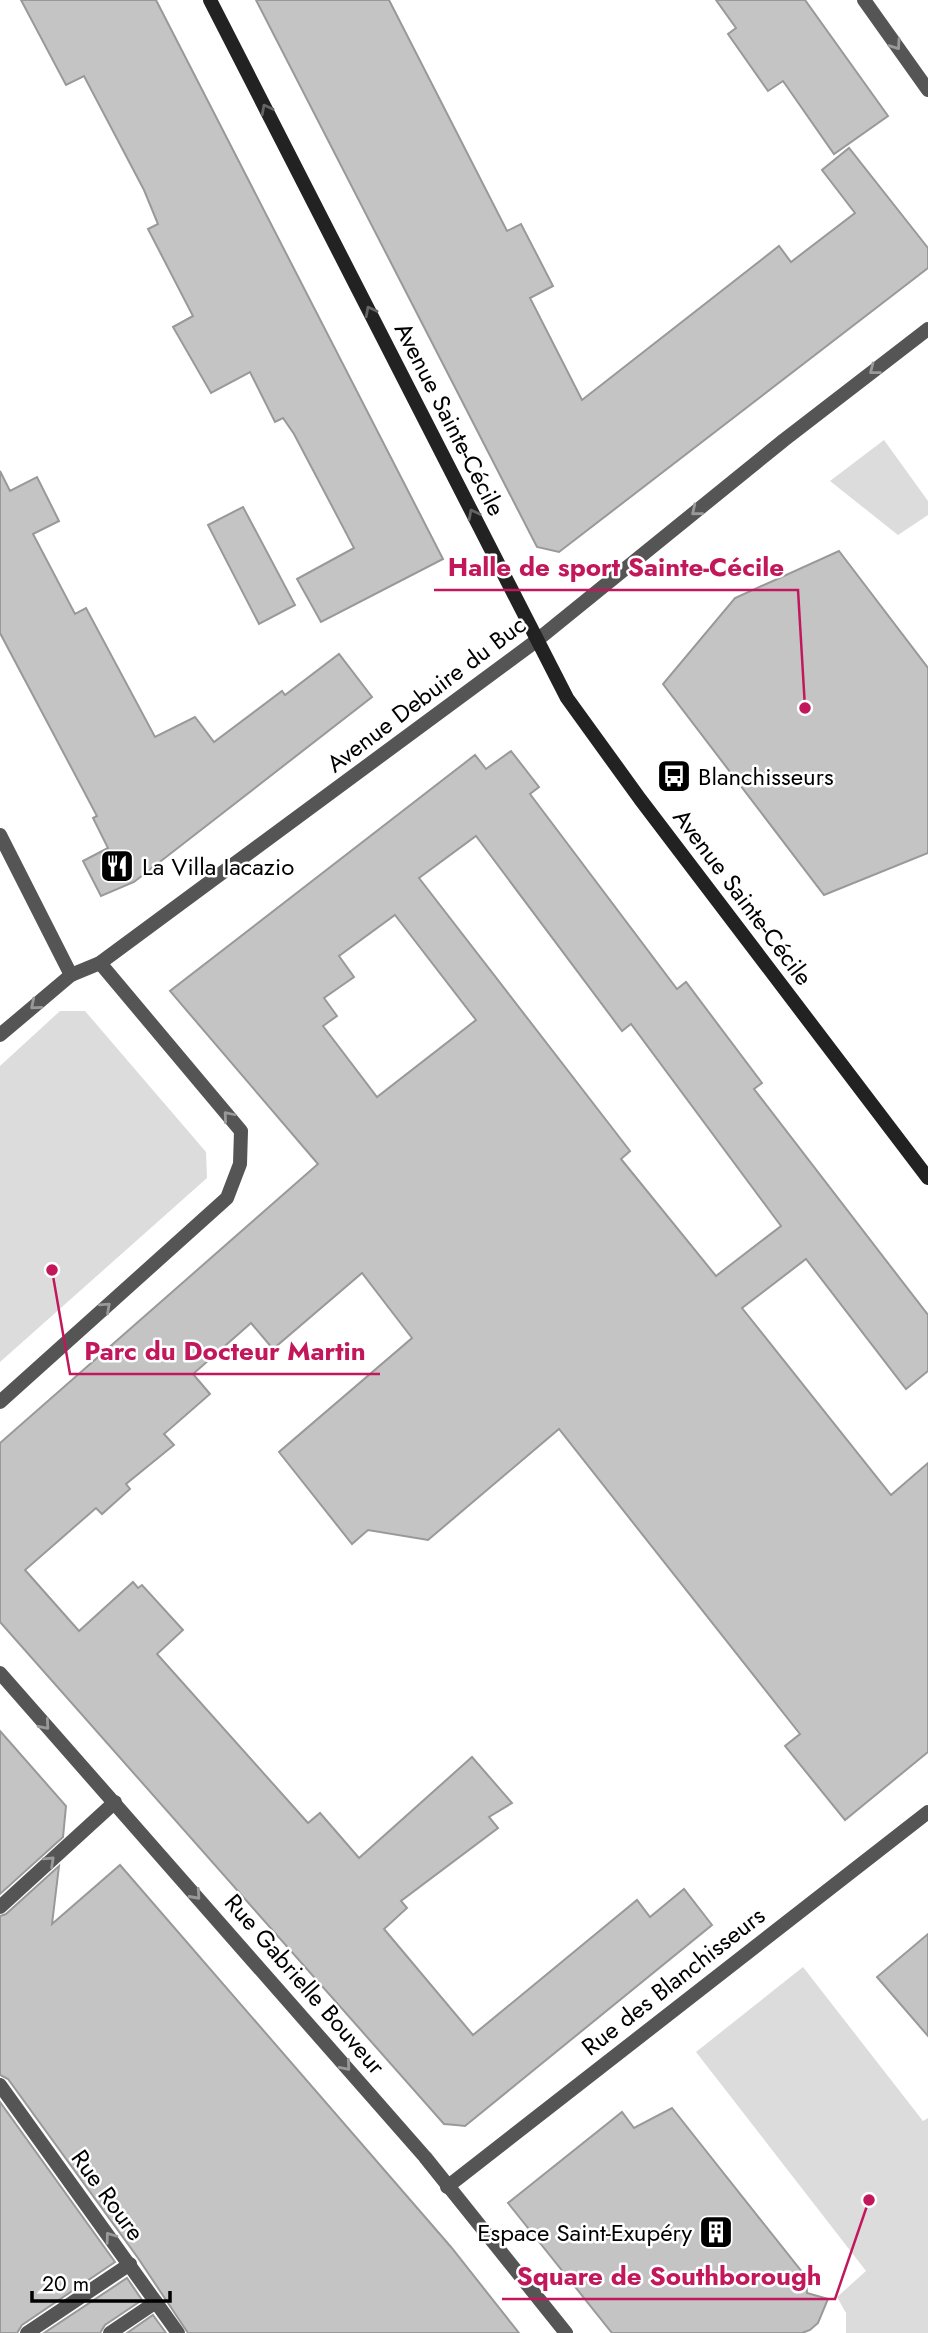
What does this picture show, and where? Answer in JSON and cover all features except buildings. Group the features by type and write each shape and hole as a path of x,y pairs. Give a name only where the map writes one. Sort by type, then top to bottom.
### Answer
{"street":[{"name":"Avenue Sainte-Cécile","path":"210,0 567,698 609,758 928,1178"},
{"path":"864,0 928,90"},
{"name":"Avenue Debuire du Buc","path":"0,1035 71,975 100,963 536,641 784,440 928,329"},
{"path":"0,835 71,975"},
{"path":"0,1402 227,1198 240,1164 241,1131 100,963"},
{"name":"Rue Gabrielle Bouveur","path":"0,1673 425,2157 566,2333"},
{"path":"0,1908 115,1802"},
{"name":"Rue des Blanchisseurs","path":"447,2187 928,1812"},
{"name":"Rue Roure","path":"0,2085 178,2333"},
{"path":"27,2333 130,2264"},
{"path":"110,2333 156,2302"}],"shaded area":[{"path":"884,440 928,501 928,515 898,535 830,481"},
{"path":"60,1011 85,1011 206,1152 207,1178 0,1362 0,1066"},
{"path":"803,1967 923,2121 928,2118 928,2333 846,2333 846,2313 837,2297 866,2271 696,2052"}],"place":[{"name":"Halle de sport Sainte-Cécile","path":"805,708"},
{"name":"Blanchisseurs","path":"674,776"},
{"name":"La Villa Iacazio","path":"117,866"},
{"name":"Parc du Docteur Martin","path":"52,1270"},
{"name":"Square de Southborough","path":"869,2200"},
{"name":"Espace Saint-Exupéry","path":"716,2232"}]}
